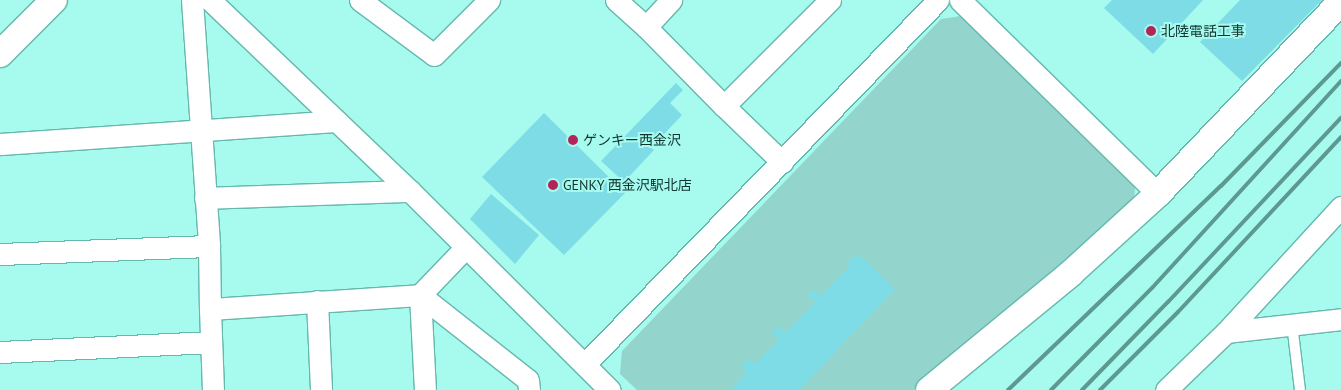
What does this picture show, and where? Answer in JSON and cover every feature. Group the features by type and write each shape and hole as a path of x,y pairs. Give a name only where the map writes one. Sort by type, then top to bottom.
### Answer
{"street":[{"path":"0,54 54,0"},
{"path":"192,0 208,246 213,390"},
{"path":"210,0 410,192 610,390"},
{"path":"360,0 434,55 488,0"},
{"path":"616,0 646,27 782,162"},
{"path":"646,27 671,0"},
{"path":"724,106 830,0"},
{"path":"585,364 938,0"},
{"path":"960,0 1158,194"},
{"path":"929,390 1070,274 1158,194 1341,2"},
{"path":"0,144 336,121"},
{"path":"205,198 410,192"},
{"path":"1170,388 1226,332 1341,207"},
{"path":"0,254 208,246"},
{"path":"425,390 420,295 466,247"},
{"path":"210,309 420,295 528,380 529,390"},
{"path":"317,301 321,390"},
{"path":"1226,332 1341,319"},
{"path":"0,352 211,342"}],"lane":[{"path":"1292,324 1300,390"}],"shaded area":[{"path":"961,16 1135,187 1134,201 913,390 637,390 620,374 622,351 941,19"}],"building":[{"name":"北陸電話工事","path":"1112,0 1203,0 1153,54 1104,8"},
{"path":"1240,0 1322,0 1242,81 1200,42"},
{"path":"676,83 683,90 670,103 682,115 651,148 654,150 624,182 601,161"},
{"name":"GENKY 西金沢駅北店","path":"544,113 625,193 564,255 482,177"},
{"path":"491,194 539,235 515,264 470,219"},
{"path":"855,255 858,259 861,256 895,289 799,390 731,390 747,373 741,367 749,359 755,364 779,340 772,332 778,326 785,333 816,302 808,295 814,289 821,296 850,266 847,264"}],"railway":[{"path":"1008,390 1221,186 1341,63"},
{"path":"1051,390 1152,288 1341,81"},
{"path":"1082,390 1168,302 1341,118"},
{"path":"1100,390 1178,312 1341,137"}],"place":[{"name":"北陸電話工事","path":"1151,31"},
{"name":"ゲンキー西金沢","path":"573,140"},
{"name":"GENKY 西金沢駅北店","path":"553,185"}]}
